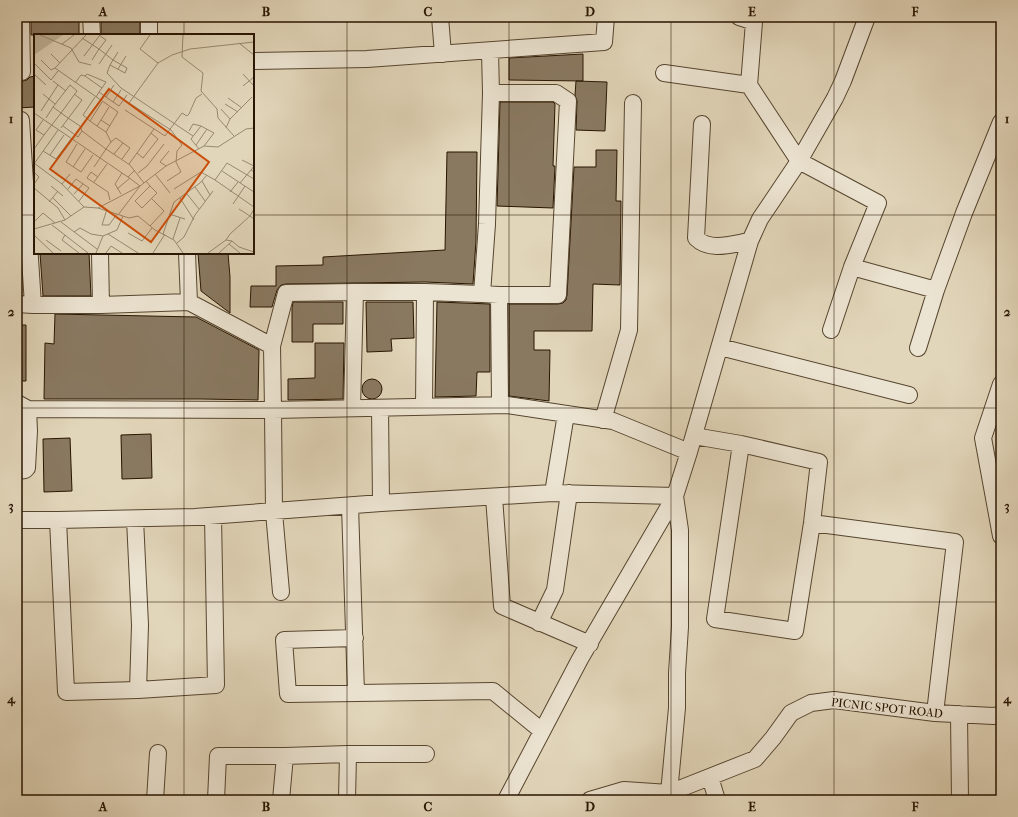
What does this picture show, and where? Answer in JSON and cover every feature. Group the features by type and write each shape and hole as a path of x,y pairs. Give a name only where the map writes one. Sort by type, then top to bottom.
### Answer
{"street":[{"path":"21,17 25,72"},
{"path":"91,17 92,34"},
{"path":"149,17 149,34"},
{"path":"440,17 443,54"},
{"path":"254,61 367,59 604,42 606,17"},
{"path":"739,17 754,22 749,85 799,161 878,203 852,268 831,330"},
{"path":"506,800 580,659 675,496 694,436 750,242 760,219 799,161 835,98 867,17"},
{"path":"482,294 487,224 491,93 490,50"},
{"path":"664,73 749,85"},
{"path":"280,592 274,512 272,346 286,293 425,292 499,295 558,295 568,101 556,93 491,93"},
{"path":"603,420 629,330 633,102"},
{"path":"24,119 33,305"},
{"path":"918,348 936,290 964,213 1001,122"},
{"path":"702,124 696,238 701,243 712,247 750,242"},
{"path":"100,254 102,305"},
{"path":"187,254 189,302"},
{"path":"852,268 936,290"},
{"path":"352,408 355,292"},
{"path":"424,407 425,292"},
{"path":"499,295 500,405"},
{"path":"17,304 102,305 189,302 272,346"},
{"path":"720,346 909,395"},
{"path":"1001,386 983,438 1001,536"},
{"path":"17,471 25,470 27,468 29,431 23,406 273,410 507,405 613,421 689,452"},
{"path":"380,408 382,503"},
{"path":"540,623 555,590 566,414"},
{"path":"694,436 741,444 819,462 812,523 795,631 715,618 741,444"},
{"path":"17,520 213,516 382,503 561,493 675,496"},
{"path":"494,496 502,606 590,644"},
{"path":"665,795 677,708 677,673 680,628 680,530 675,496"},
{"path":"350,506 356,693"},
{"path":"58,520 66,692 138,690 216,685 213,516"},
{"path":"135,518 140,625 138,690"},
{"path":"812,523 955,542 935,713"},
{"path":"354,638 284,640 288,694 493,691 542,732"},
{"name":"PICNIC SPOT ROAD","path":"590,800 624,790 665,795 754,759 774,738 791,713 811,703 834,700 935,713 993,716 1001,715"},
{"path":"959,714 960,800"},
{"path":"155,800 158,753"},
{"path":"347,800 348,754"},
{"path":"216,800 218,756 426,754"},
{"path":"281,800 284,756"},
{"path":"710,777 717,800"}],"building":[{"path":"31,17 79,17 79,34 31,35"},
{"path":"101,17 140,17 140,34 101,34"},
{"path":"583,54 583,81 509,80 509,58"},
{"path":"34,76 34,107 17,108 17,80 23,81"},
{"path":"576,81 607,82 605,131 576,130"},
{"path":"500,102 553,102 555,104 553,208 497,206"},
{"path":"596,150 617,150 616,201 621,201 620,285 593,284 592,331 534,331 534,350 550,350 549,401 509,396 509,304 558,304 563,303 566,300 574,167 596,167"},
{"path":"447,152 477,152 476,241 473,284 425,282 286,284 281,285 277,290 272,307 250,307 251,286 276,286 276,266 323,265 323,257 445,250"},
{"path":"40,254 89,254 91,296 43,296"},
{"path":"198,254 228,254 230,313 201,291"},
{"path":"293,302 343,302 343,324 313,324 313,342 292,342"},
{"path":"366,302 413,302 414,338 391,339 392,351 367,352"},
{"path":"437,302 490,304 490,372 477,372 476,396 435,397"},
{"path":"55,314 196,317 259,350 258,400 44,399 45,343 54,344"},
{"path":"17,325 26,325 26,381 17,381"},
{"path":"315,343 344,343 343,399 288,400 288,379 315,378"},
{"path":"372,379 379,382 382,389 379,396 372,399 365,396 362,389 365,382"},
{"path":"151,434 152,478 122,479 121,435"},
{"path":"70,438 72,491 44,492 43,439"}]}
